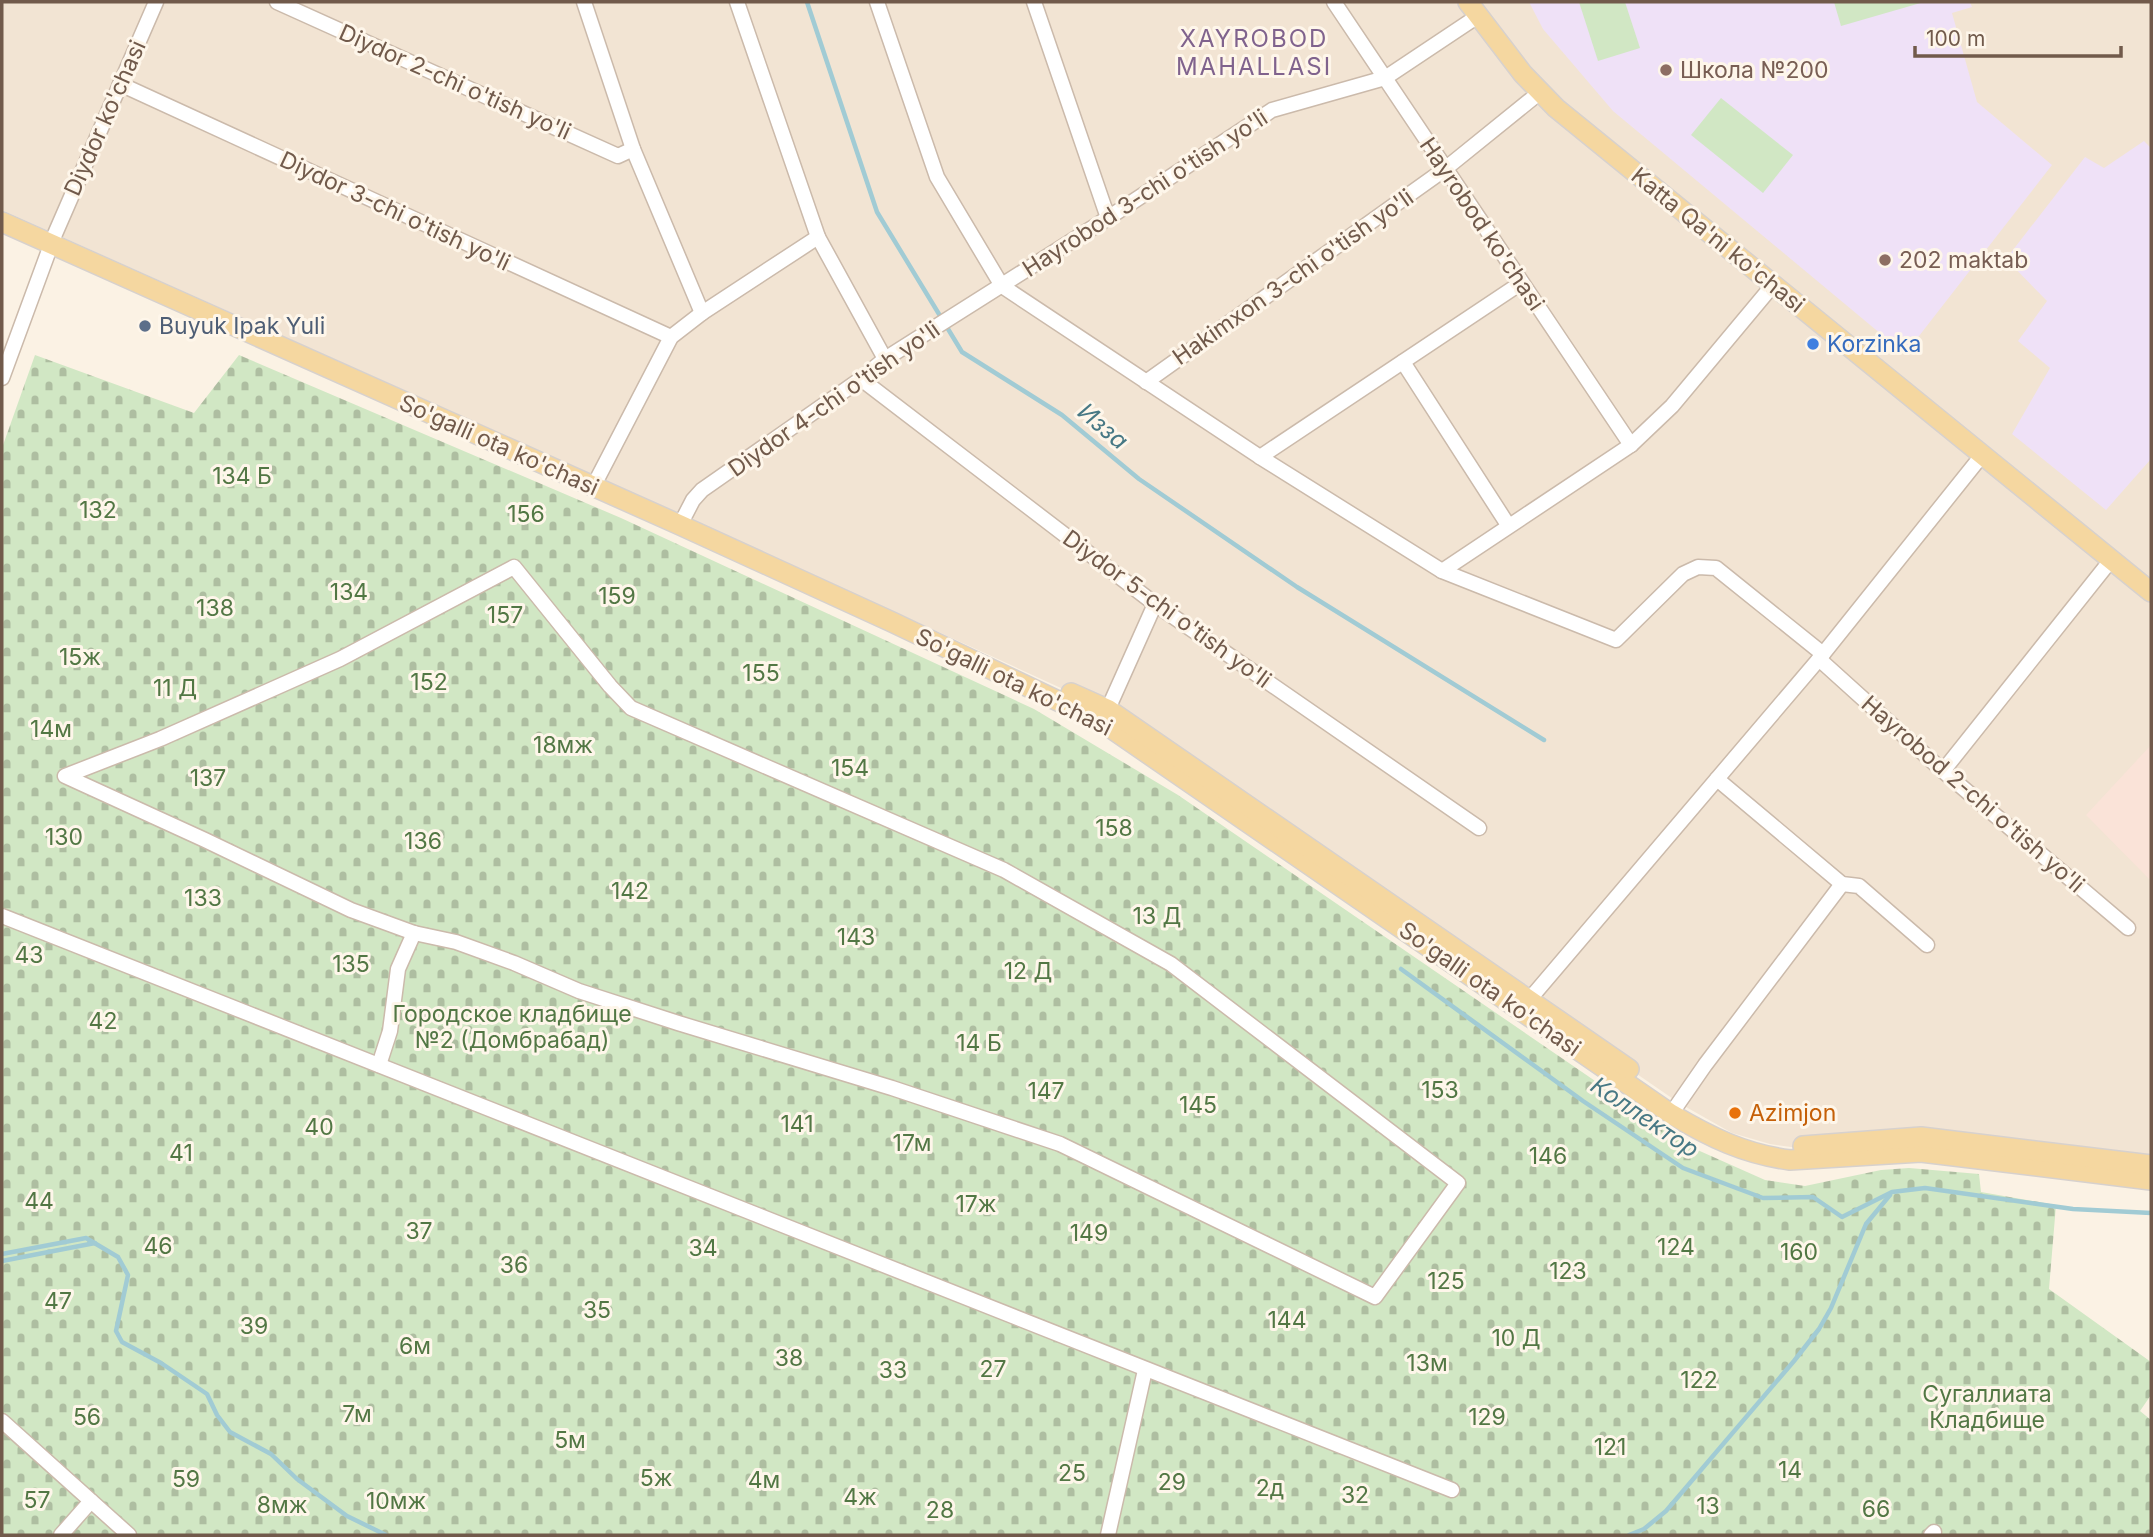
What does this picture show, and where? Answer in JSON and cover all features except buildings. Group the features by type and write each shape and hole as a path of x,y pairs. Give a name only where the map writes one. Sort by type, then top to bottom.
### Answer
{"main road":[{"name":"Katta Qa'ni ko'chasi","path":"1473,9 1539,93 2151,592"},
{"name":"So'galli ota ko'chasi","path":"2,210 53,239 683,521 892,622 1105,716 1728,1146 1790,1160 1921,1152 2151,1180"},
{"name":"So'galli ota ko'chasi","path":"2,222 53,239"},
{"name":"So'galli ota ko'chasi","path":"1675,1109 1732,1133 1791,1147 1921,1137 2151,1165"}],"street":[{"name":"Diydor ko'chasi","path":"2,378 53,239 156,2"},
{"name":"Diydor 2-chi o'tish yo'li","path":"277,2 618,156 633,149"},
{"path":"584,2 633,149 702,313"},
{"path":"737,2 818,237 885,359"},
{"path":"877,2 937,177 1002,286 1260,457 1442,571 1631,445 1672,406 1773,285"},
{"path":"1034,2 1108,218"},
{"name":"Hayrobod ko'chasi","path":"1334,2 1631,445"},
{"name":"Hayrobod 3-chi o'tish yo'li","path":"1002,286 1272,110 1385,78 1473,9"},
{"name":"Diydor 3-chi o'tish yo'li","path":"120,84 671,337"},
{"name":"Hakimxon 3-chi o'tish yo'li","path":"1146,382 1445,169 1539,93"},
{"path":"595,482 671,337 702,313 818,237"},
{"path":"1260,457 1521,284"},
{"name":"Diydor 4-chi o'tish yo'li","path":"683,521 702,490 861,379 885,359 1002,286"},
{"path":"1402,362 1508,525"},
{"name":"Diydor 5-chi o'tish yo'li","path":"861,379 1155,604 1479,828"},
{"path":"1525,1004 1821,656 1983,454"},
{"path":"1943,771 2111,559"},
{"path":"514,567 610,686 631,708 1004,870 1171,964 1458,1182 1375,1297 1060,1143 579,991 514,962 456,942 414,933 351,910 205,839 65,776 160,739 340,659 514,567"},
{"name":"Hayrobod 2-chi o'tish yo'li","path":"1442,571 1616,640 1683,574 1698,567 1716,568 1821,656 1943,771 2128,929"},
{"path":"1105,716 1155,604"},
{"path":"1717,779 1842,884 1859,886 1927,945"},
{"path":"1675,1109 1705,1065 1842,884"},
{"path":"2,915 1452,1490"},
{"path":"379,1065 390,1031 398,969 414,933"},
{"path":"1108,1535 1145,1370"},
{"path":"2,1421 129,1535"},
{"path":"61,1535 91,1501"}],"shaded area":[{"path":"2,2 2151,2 2151,1165 1921,1137 1791,1147 1732,1133 1679,1103 1109,710 685,516 2,210"},
{"name":"202 maktab","path":"1529,2 1970,2 1972,7 1952,13 1977,102 2052,165 1905,354 1613,111 1543,29"},
{"path":"2144,141 2151,148 2151,459 2106,510 2012,434 2050,368 2018,341 2047,301 2006,259 2085,157 2104,168"},
{"path":"2151,745 2151,881 2086,815"}],"green space":[{"path":"1579,2 1625,2 1640,48 1598,61"},
{"path":"1834,2 1924,2 1841,26"},
{"path":"1721,98 1793,155 1763,193 1691,135"},
{"name":"Городское кладбище №2 (Домбрабад)","path":"35,355 194,413 239,355 621,518 1034,709 1178,795 1693,1148 1765,1180 1805,1186 1881,1170 1909,1168 1979,1174 1981,1192 2056,1205 2049,1289 2151,1362 2151,1395 2140,1411 2151,1420 2151,1535 2,1535 2,448"}],"waterway":[{"name":"Изза","path":"807,2 877,212 962,352 1062,415 1139,479 1297,587 1544,740"},
{"name":"Коллектор","path":"1401,969 1583,1101 1683,1168 1763,1198 1813,1197 1842,1217 1892,1192 1925,1188 2073,1209 2151,1213"},
{"name":"Коллектор","path":"1629,1535 1644,1529 1666,1511 1819,1329 1831,1308 1866,1224 1890,1195"},
{"name":"Коллектор","path":"2,1254 86,1238 118,1257 128,1275 116,1331 122,1342 161,1363 207,1394 217,1415 230,1432 271,1454 297,1479 347,1516 386,1535"},
{"path":"2,1261 95,1243"}],"place":[{"name":"Школа №200","path":"1666,70"},
{"name":"202 maktab","path":"1885,260"},
{"name":"Buyuk Ipak Yuli","path":"145,326"},
{"name":"Korzinka","path":"1813,344"},
{"name":"Azimjon","path":"1735,1113"}],"district":[{"name":"XAYROBOD MAHALLASI","path":"1254,52"}],"park label":[{"name":"134 Б","path":"242,476"},
{"name":"132","path":"98,510"},
{"name":"156","path":"526,514"},
{"name":"134","path":"349,592"},
{"name":"159","path":"617,596"},
{"name":"138","path":"215,608"},
{"name":"157","path":"505,615"},
{"name":"15ж","path":"80,657"},
{"name":"155","path":"761,673"},
{"name":"152","path":"429,682"},
{"name":"11 Д","path":"175,688"},
{"name":"14м","path":"51,729"},
{"name":"18мж","path":"563,745"},
{"name":"154","path":"850,768"},
{"name":"137","path":"208,778"},
{"name":"158","path":"1114,828"},
{"name":"130","path":"64,837"},
{"name":"136","path":"423,841"},
{"name":"142","path":"630,891"},
{"name":"133","path":"203,898"},
{"name":"13 Д","path":"1157,916"},
{"name":"143","path":"856,937"},
{"name":"43","path":"29,955"},
{"name":"135","path":"351,964"},
{"name":"12 Д","path":"1028,971"},
{"name":"42","path":"103,1021"},
{"name":"14 Б","path":"979,1043"},
{"name":"153","path":"1440,1090"},
{"name":"147","path":"1046,1091"},
{"name":"145","path":"1198,1105"},
{"name":"141","path":"797,1124"},
{"name":"40","path":"319,1127"},
{"name":"17м","path":"912,1143"},
{"name":"41","path":"181,1153"},
{"name":"146","path":"1548,1156"},
{"name":"44","path":"39,1201"},
{"name":"17ж","path":"976,1204"},
{"name":"37","path":"419,1231"},
{"name":"149","path":"1089,1233"},
{"name":"46","path":"158,1246"},
{"name":"124","path":"1676,1247"},
{"name":"34","path":"703,1248"},
{"name":"160","path":"1799,1252"},
{"name":"36","path":"514,1265"},
{"name":"123","path":"1568,1271"},
{"name":"125","path":"1446,1281"},
{"name":"47","path":"58,1301"},
{"name":"35","path":"597,1310"},
{"name":"144","path":"1287,1320"},
{"name":"39","path":"254,1326"},
{"name":"10 Д","path":"1516,1338"},
{"name":"6м","path":"415,1346"},
{"name":"38","path":"789,1358"},
{"name":"13м","path":"1427,1363"},
{"name":"27","path":"993,1369"},
{"name":"33","path":"893,1370"},
{"name":"122","path":"1699,1380"},
{"name":"Сугаллиата Кладбище","path":"1987,1407"},
{"name":"7м","path":"357,1414"},
{"name":"56","path":"87,1417"},
{"name":"129","path":"1487,1417"},
{"name":"5м","path":"570,1440"},
{"name":"121","path":"1610,1447"},
{"name":"14","path":"1790,1470"},
{"name":"25","path":"1072,1473"},
{"name":"5ж","path":"656,1478"},
{"name":"59","path":"186,1479"},
{"name":"4м","path":"764,1480"},
{"name":"29","path":"1172,1482"},
{"name":"2д","path":"1270,1488"},
{"name":"32","path":"1355,1495"},
{"name":"4ж","path":"860,1497"},
{"name":"57","path":"37,1500"},
{"name":"10мж","path":"396,1501"},
{"name":"8мж","path":"282,1505"},
{"name":"13","path":"1708,1506"},
{"name":"66","path":"1876,1509"},
{"name":"28","path":"940,1510"}]}
